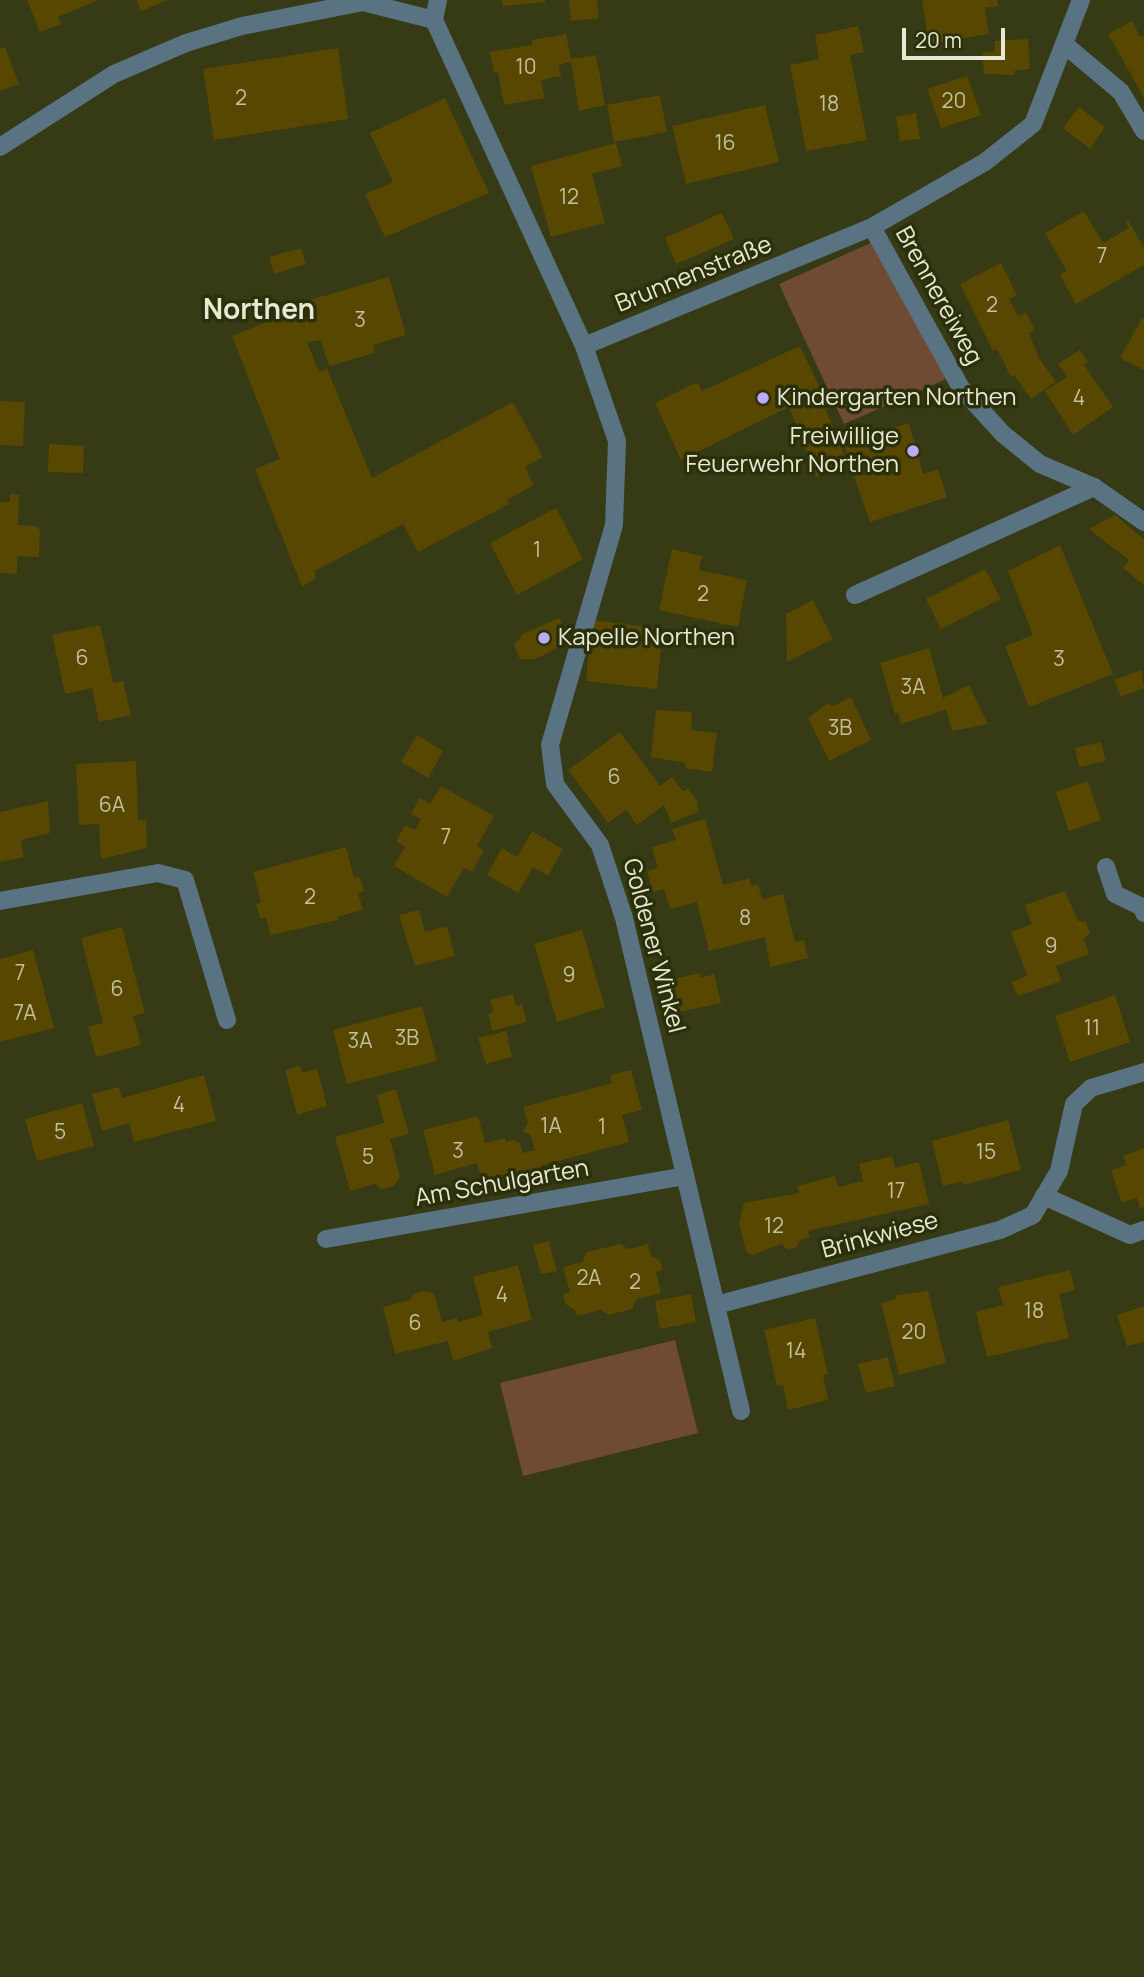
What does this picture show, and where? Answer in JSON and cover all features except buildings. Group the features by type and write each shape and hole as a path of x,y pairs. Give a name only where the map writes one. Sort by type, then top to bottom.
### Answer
{"street":[{"path":"438,0 434,20 584,346"},
{"name":"Brunnenstraße","path":"584,346 872,227 985,162 1034,124 1081,0"},
{"path":"0,148 114,74 186,43 242,26 363,2 434,20"},
{"path":"1064,44 1121,92 1144,131"},
{"name":"Brennereiweg","path":"872,227 961,388 1003,434 1040,464 1094,487 1144,522"},
{"name":"Goldener Winkel","path":"584,346 617,440 614,525 550,745 555,784 600,845 624,918 741,1410"},
{"path":"855,595 1094,487"},
{"path":"1106,867 1115,894 1142,907 1144,914"},
{"path":"0,901 158,873 185,880 227,1020"},
{"name":"Brinkwiese","path":"716,1305 1000,1230 1032,1215 1059,1171 1074,1104 1091,1088 1144,1072"},
{"name":"Am Schulgarten","path":"327,1239 685,1177"},
{"path":"1044,1196 1130,1235 1144,1230"}],"shaded area":[{"path":"873,242 946,379 844,424 779,284"},
{"path":"675,1340 698,1433 523,1476 500,1383"}],"place":[{"name":"Kindergarten Northen","path":"763,398"},
{"name":"Freiwillige Feuerwehr Northen","path":"913,451"},
{"name":"Kapelle Northen","path":"544,638"}],"district":[{"name":"Northen","path":"259,311"}]}
